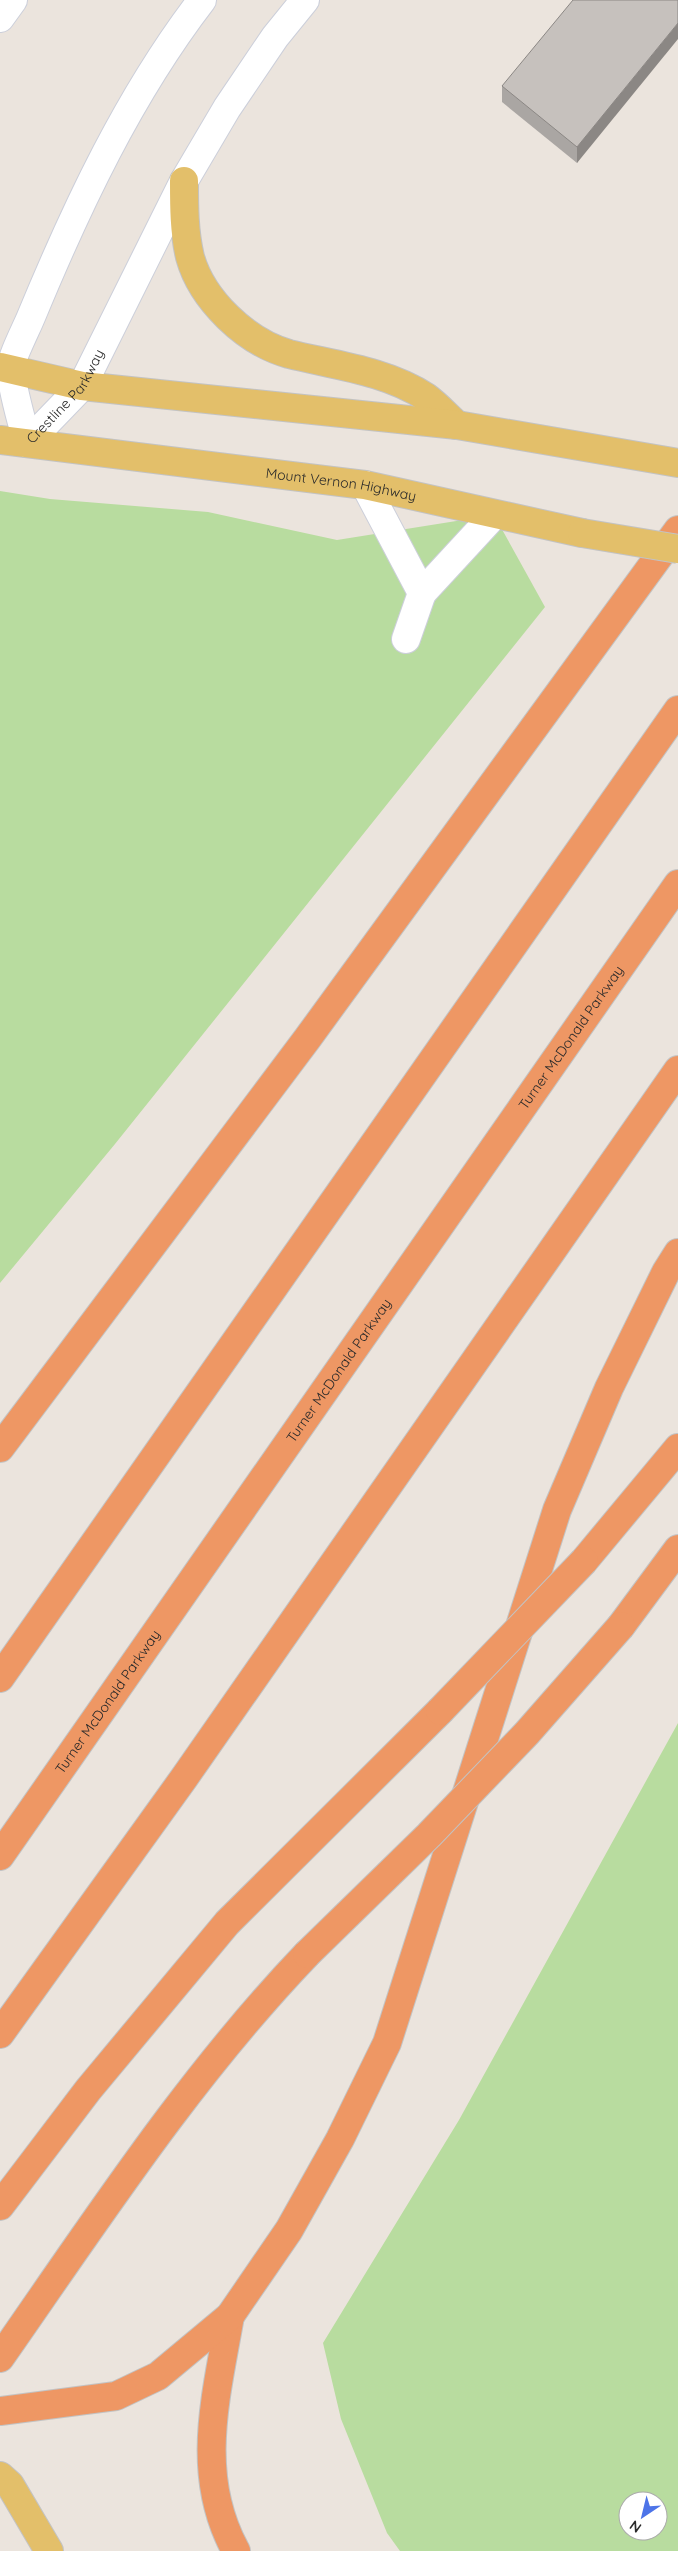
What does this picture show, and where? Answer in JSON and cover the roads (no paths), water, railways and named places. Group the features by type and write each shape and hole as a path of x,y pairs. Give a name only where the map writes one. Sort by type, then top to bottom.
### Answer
{"highway":[{"path":"0,1448 307,1038 678,530"},
{"path":"0,1678 678,710"},
{"name":"Turner McDonald Parkway","path":"0,1856 678,884"},
{"path":"0,2034 190,1770 678,1070"},
{"path":"0,2411 116,2396 158,2376 230,2316 289,2230 340,2139 387,2042 556,1510 609,1388 666,1272 678,1253"},
{"path":"0,2206 88,2090 227,1923 440,1711 584,1561 678,1448"},
{"path":"0,2358 170,2117 268,1995 455,1808 527,1733 621,1626 678,1549"},
{"path":"230,2316 211,2427 212,2480 224,2528 236,2551"}],"main road":[{"path":"184,181 184,213 191,258 205,288 232,320 251,336 274,348 386,378 425,397 457,425"},
{"path":"5,368 82,386 457,425 625,452 678,463"},
{"name":"Mount Vernon Highway","path":"0,440 365,485 494,515 678,549"},
{"path":"0,2476 10,2484 49,2551"}],"street":[{"path":"0,18 13,0"},
{"path":"5,368 102,162 140,92 182,26 202,0"},
{"name":"Crestline Parkway","path":"27,444 82,386 184,181 232,100 275,37 306,0"},
{"name":"Crestline Parkway","path":"5,368 27,444"},
{"path":"365,485 422,593"},
{"path":"406,639 422,593 494,515"}]}
